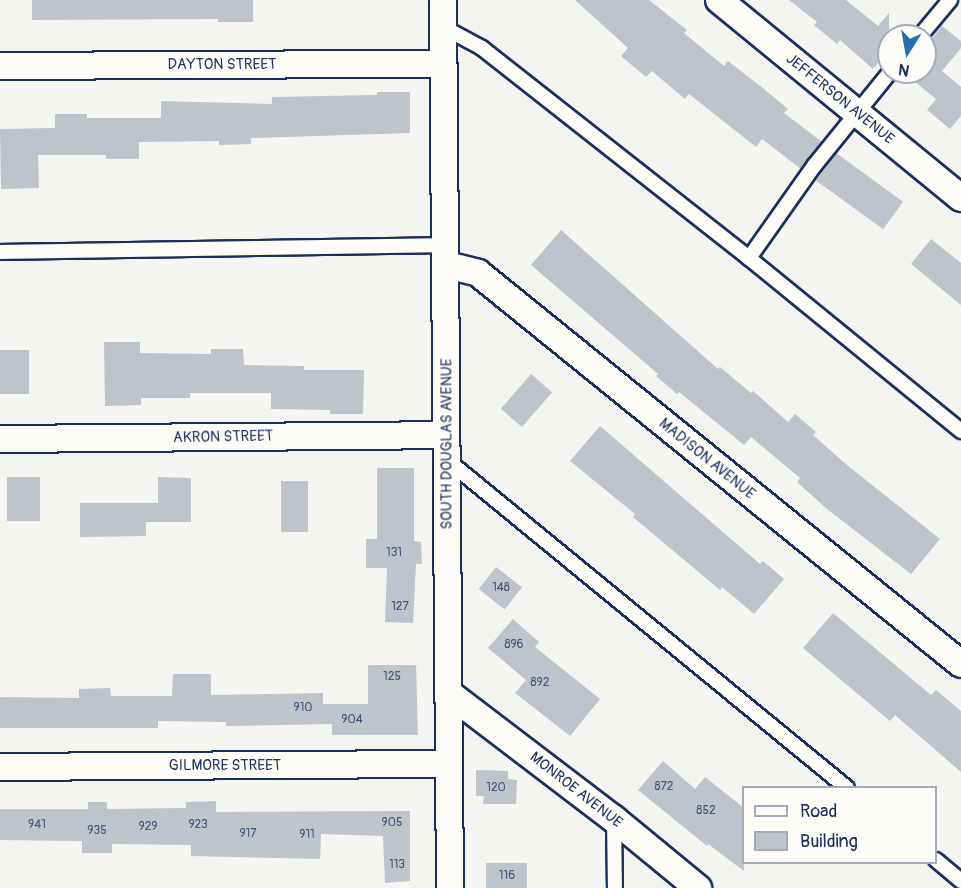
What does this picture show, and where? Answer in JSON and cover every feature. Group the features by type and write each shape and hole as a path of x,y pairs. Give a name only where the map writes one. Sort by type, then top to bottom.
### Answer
{"street":[{"name":"SOUTH DOUGLAS AVENUE","path":"443,0 447,255 445,447 451,695 450,888"},
{"name":"JEFFERSON AVENUE","path":"719,0 961,198"},
{"name":"DAYTON STREET","path":"0,66 443,64"},
{"name":"MADISON AVENUE","path":"447,255 478,273 961,664"},
{"name":"AKRON STREET","path":"0,439 445,447"},
{"name":"MONROE AVENUE","path":"451,695 614,819 698,888"},
{"name":"GILMORE STREET","path":"0,767 449,764"}],"lane":[{"path":"930,24 950,0"},
{"path":"443,27 482,48 749,258 961,431"},
{"path":"749,258 814,166 880,84"},
{"path":"0,252 447,255"},
{"path":"445,447 845,786"},
{"path":"614,819 615,888"},
{"path":"937,861 961,881"}],"building":[{"path":"32,0 253,0 253,22 218,22 218,19 32,20"},
{"path":"575,0 649,0 687,30 684,33 724,66 728,61 764,89 788,109 784,113 822,142 801,169 762,139 756,147 689,94 685,99 652,71 646,77 621,56 628,48"},
{"path":"789,0 846,0 877,25 877,64 873,69 840,40 837,44 814,25 817,22"},
{"path":"889,13 889,24 880,24"},
{"path":"942,26 961,41 961,48 942,71 961,87 961,116 950,129 927,110 936,99 918,84 937,84 937,32"},
{"path":"377,92 410,92 410,133 251,138 251,144 219,145 219,141 139,142 139,159 106,159 106,155 38,155 39,188 1,189 0,129 55,128 55,114 87,114 87,118 161,118 161,101 272,104 272,97 377,95"},
{"path":"836,153 903,202 883,229 816,181"},
{"path":"561,230 718,369 720,367 751,393 753,391 788,422 795,414 816,432 813,435 847,465 940,539 911,574 827,509 797,482 800,478 751,437 744,445 679,392 677,394 656,376 658,374 531,265"},
{"path":"931,239 961,263 961,305 911,264"},
{"path":"104,342 140,342 140,353 211,354 211,349 243,349 244,365 304,366 304,370 364,370 363,414 330,414 330,410 271,409 271,393 190,393 190,398 141,398 141,405 105,406"},
{"path":"0,350 29,350 29,394 0,394"},
{"path":"531,374 552,392 522,427 501,409"},
{"path":"600,426 760,564 763,561 784,579 754,614 722,587 720,590 633,517 635,514 570,461"},
{"path":"377,468 414,468 414,541 421,542 422,564 416,564 413,623 385,622 387,568 366,568 366,539 377,539"},
{"path":"7,477 40,477 40,521 7,521"},
{"path":"158,477 191,478 191,522 146,522 146,536 80,537 80,503 158,503"},
{"path":"281,481 308,481 308,532 281,532"},
{"path":"496,567 522,587 505,609 479,589"},
{"path":"833,613 931,695 936,690 961,711 961,772 895,715 890,721 803,648"},
{"path":"513,619 539,642 535,647 600,699 570,736 515,693 526,680 488,648"},
{"path":"368,665 416,665 418,735 332,735 332,724 226,726 226,722 158,721 158,728 0,728 0,697 79,698 79,689 110,688 111,696 172,696 173,674 211,674 211,695 323,693 323,704 368,704"},
{"path":"663,761 695,789 705,777 742,806 744,871 708,844 707,846 638,790"},
{"path":"476,770 508,771 508,779 517,780 516,804 483,804 484,796 476,796"},
{"path":"216,801 216,812 410,811 410,881 385,883 383,836 321,834 320,859 191,856 191,845 112,844 112,853 82,853 82,841 0,840 0,809 88,809 88,802 107,802 107,809 186,808 186,802"},
{"path":"486,863 527,863 527,888 486,888"}]}
